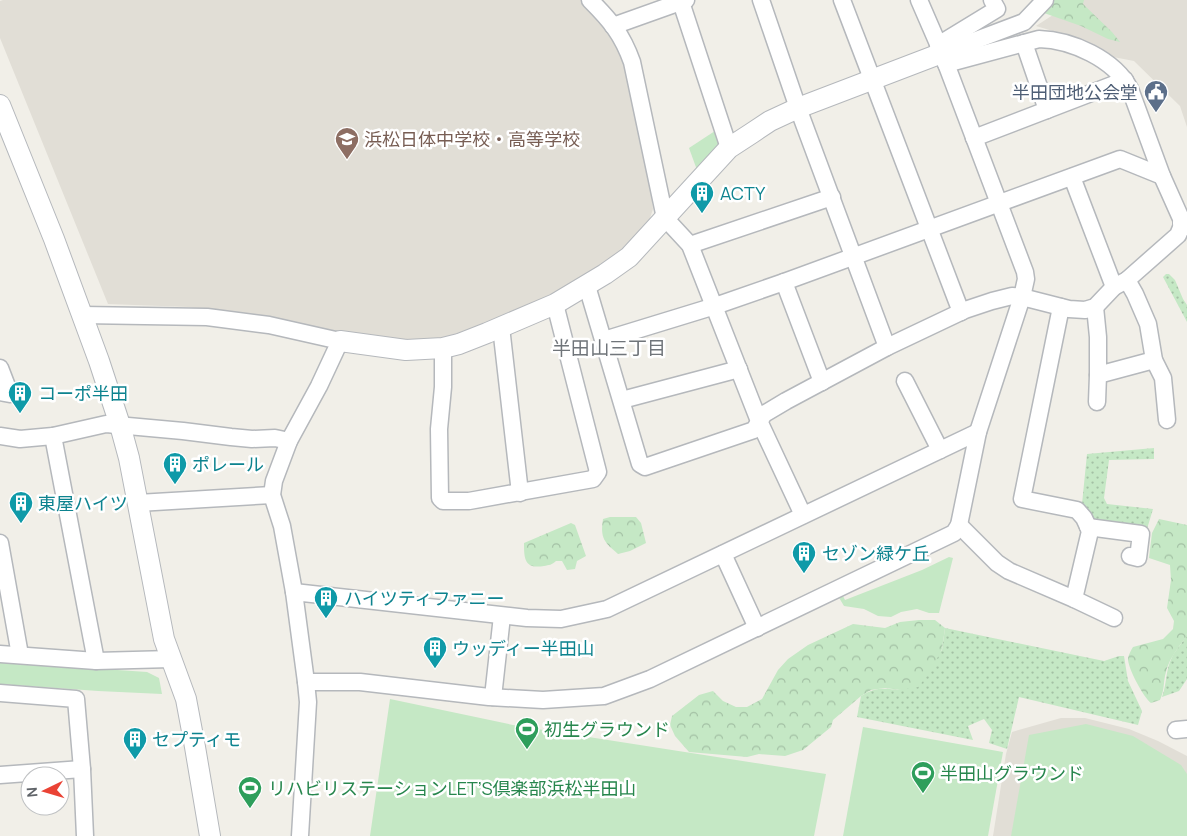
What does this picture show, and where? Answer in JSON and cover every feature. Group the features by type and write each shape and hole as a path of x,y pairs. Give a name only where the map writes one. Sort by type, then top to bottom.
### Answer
{"street":[{"path":"590,0 624,41 632,62 664,218 690,244 759,421 803,515"},
{"path":"761,0 798,108 888,347"},
{"path":"842,0 961,312"},
{"path":"306,682 360,682 493,697 543,700 604,696 650,679 954,533 960,525 978,432 1022,297 1026,278 920,0"},
{"path":"942,54 997,9 992,0"},
{"path":"613,26 684,1 729,148"},
{"path":"82,316 207,317 268,325 340,341 401,350 443,348 459,344 555,304 616,267 629,257 729,148 770,121 798,108 1024,22 1037,3"},
{"path":"587,286 640,464 645,467 754,430 764,414 786,400 888,347 961,312 1012,296 1061,307 1085,310 1095,307 1178,235 1185,224 1162,176 1125,80 1111,66 1081,48 1053,40 1039,39 1024,43 942,54"},
{"path":"1024,43 1047,110"},
{"path":"974,138 1125,80"},
{"path":"0,105 4,125 100,361 120,425 129,458 161,623 171,659 186,699 196,747 210,836"},
{"path":"604,340 715,306 784,282 1120,159 1162,176"},
{"path":"1072,177 1120,284 1135,294 1146,317 1154,360 1163,378 1171,410"},
{"path":"690,244 832,197"},
{"path":"784,282 822,382"},
{"path":"443,348 439,429 440,498 443,501 470,501 593,479 598,472 555,304"},
{"path":"1061,307 1022,499 1077,510 1088,527 1090,531 1074,599"},
{"path":"1095,307 1098,337 1097,402"},
{"path":"501,327 520,493"},
{"path":"300,836 308,702 294,592 282,526 272,495 274,481 290,441 340,341"},
{"path":"1098,375 1154,360"},
{"path":"0,368 10,394 0,392"},
{"path":"622,400 739,369"},
{"path":"905,381 940,450"},
{"path":"0,436 20,439 53,436 106,424 252,439 275,438 290,441"},
{"path":"294,592 527,618 561,619 608,609 978,432"},
{"path":"53,436 96,661"},
{"path":"138,503 272,495"},
{"path":"960,525 997,564 1114,618"},
{"path":"1088,527 1141,534 1138,558 1130,556"},
{"path":"0,543 20,655"},
{"path":"723,554 757,628"},
{"path":"493,697 502,616"},
{"path":"0,654 96,661 171,659"},
{"path":"0,693 76,699 85,836"},
{"path":"0,774 82,769"}],"shaded area":[{"name":"浜松日体中学校・高等学校","path":"581,0 620,46 650,184 653,209 647,227 605,266 585,280 492,325 439,339 397,345 270,318 188,307 108,304 0,38 0,1"},
{"path":"1066,0 1187,0 1187,127 1180,106 1134,61 1108,56 1076,38 1036,26 1056,13"},
{"path":"1061,718 1085,718 1129,729 1187,756 1187,836 993,836 1006,754 1012,732"}],"green space":[{"path":"1051,0 1084,0 1083,4 1120,42 1044,13"},
{"path":"718,129 721,138 716,148 697,170 689,148"},
{"path":"1169,274 1175,280 1187,305 1187,322 1163,277"},
{"path":"1154,448 1154,459 1109,460 1104,498 1107,504 1153,509 1147,529 1095,522 1082,504 1087,454"},
{"path":"610,517 636,517 641,523 646,543 630,551 618,554 606,543 602,531 603,519"},
{"path":"1159,519 1187,525 1187,633 1167,667 1160,700 1151,703 1136,682 1128,658 1133,647 1163,639 1173,629 1174,621 1167,608 1171,580 1170,565 1149,558 1152,533"},
{"path":"571,523 575,525 586,556 577,561 575,569 567,570 562,561 538,567 529,565 525,559 524,543"},
{"path":"949,557 953,558 939,613 929,613 917,609 901,612 891,617 878,616 864,609 844,606 838,596 842,594 845,600 922,570"},
{"path":"935,620 945,628 942,649 930,672 918,687 900,690 885,688 871,690 833,720 831,727 803,750 785,756 759,754 747,757 689,752 675,736 670,725 672,716 699,695 713,691 723,701 736,707 747,707 762,699 778,670 788,659 808,645 853,624 885,628 900,622"},
{"path":"945,628 1104,661 1124,656 1128,681 1142,711 1138,725 1019,697 1007,749 989,743 992,730 984,719 968,726 973,740 857,717 861,696 880,689 900,690 942,650"},
{"path":"1187,633 1187,679 1179,691 1162,697 1170,662"},
{"path":"0,662 147,672 159,678 162,694 0,684"},
{"name":"初生グラウンド","path":"390,699 518,726 826,774 814,836 370,836"},
{"path":"1086,724 1133,736 1181,765 1187,774 1187,836 1011,836 1029,735"},
{"name":"半田山グラウンド","path":"863,727 1003,752 988,836 843,836"}],"place":[{"name":"半田団地公会堂","path":"1156,113"},
{"name":"浜松日体中学校・高等学校","path":"347,160"},
{"name":"ACTY","path":"702,214"},
{"name":"コーポ半田","path":"20,414"},
{"name":"ポレール","path":"175,485"},
{"name":"東屋ハイツ","path":"21,524"},
{"name":"セゾン緑ケ丘","path":"804,574"},
{"name":"ハイツティファニー","path":"326,619"},
{"name":"ウッディー半田山","path":"435,669"},
{"name":"初生グラウンド","path":"527,750"},
{"name":"セプティモ","path":"135,760"},
{"name":"半田山グラウンド","path":"923,794"},
{"name":"リハビリステーションLET’S倶楽部浜松半田山","path":"250,809"}],"district":[{"name":"半田山三丁目","path":"609,348"}]}
